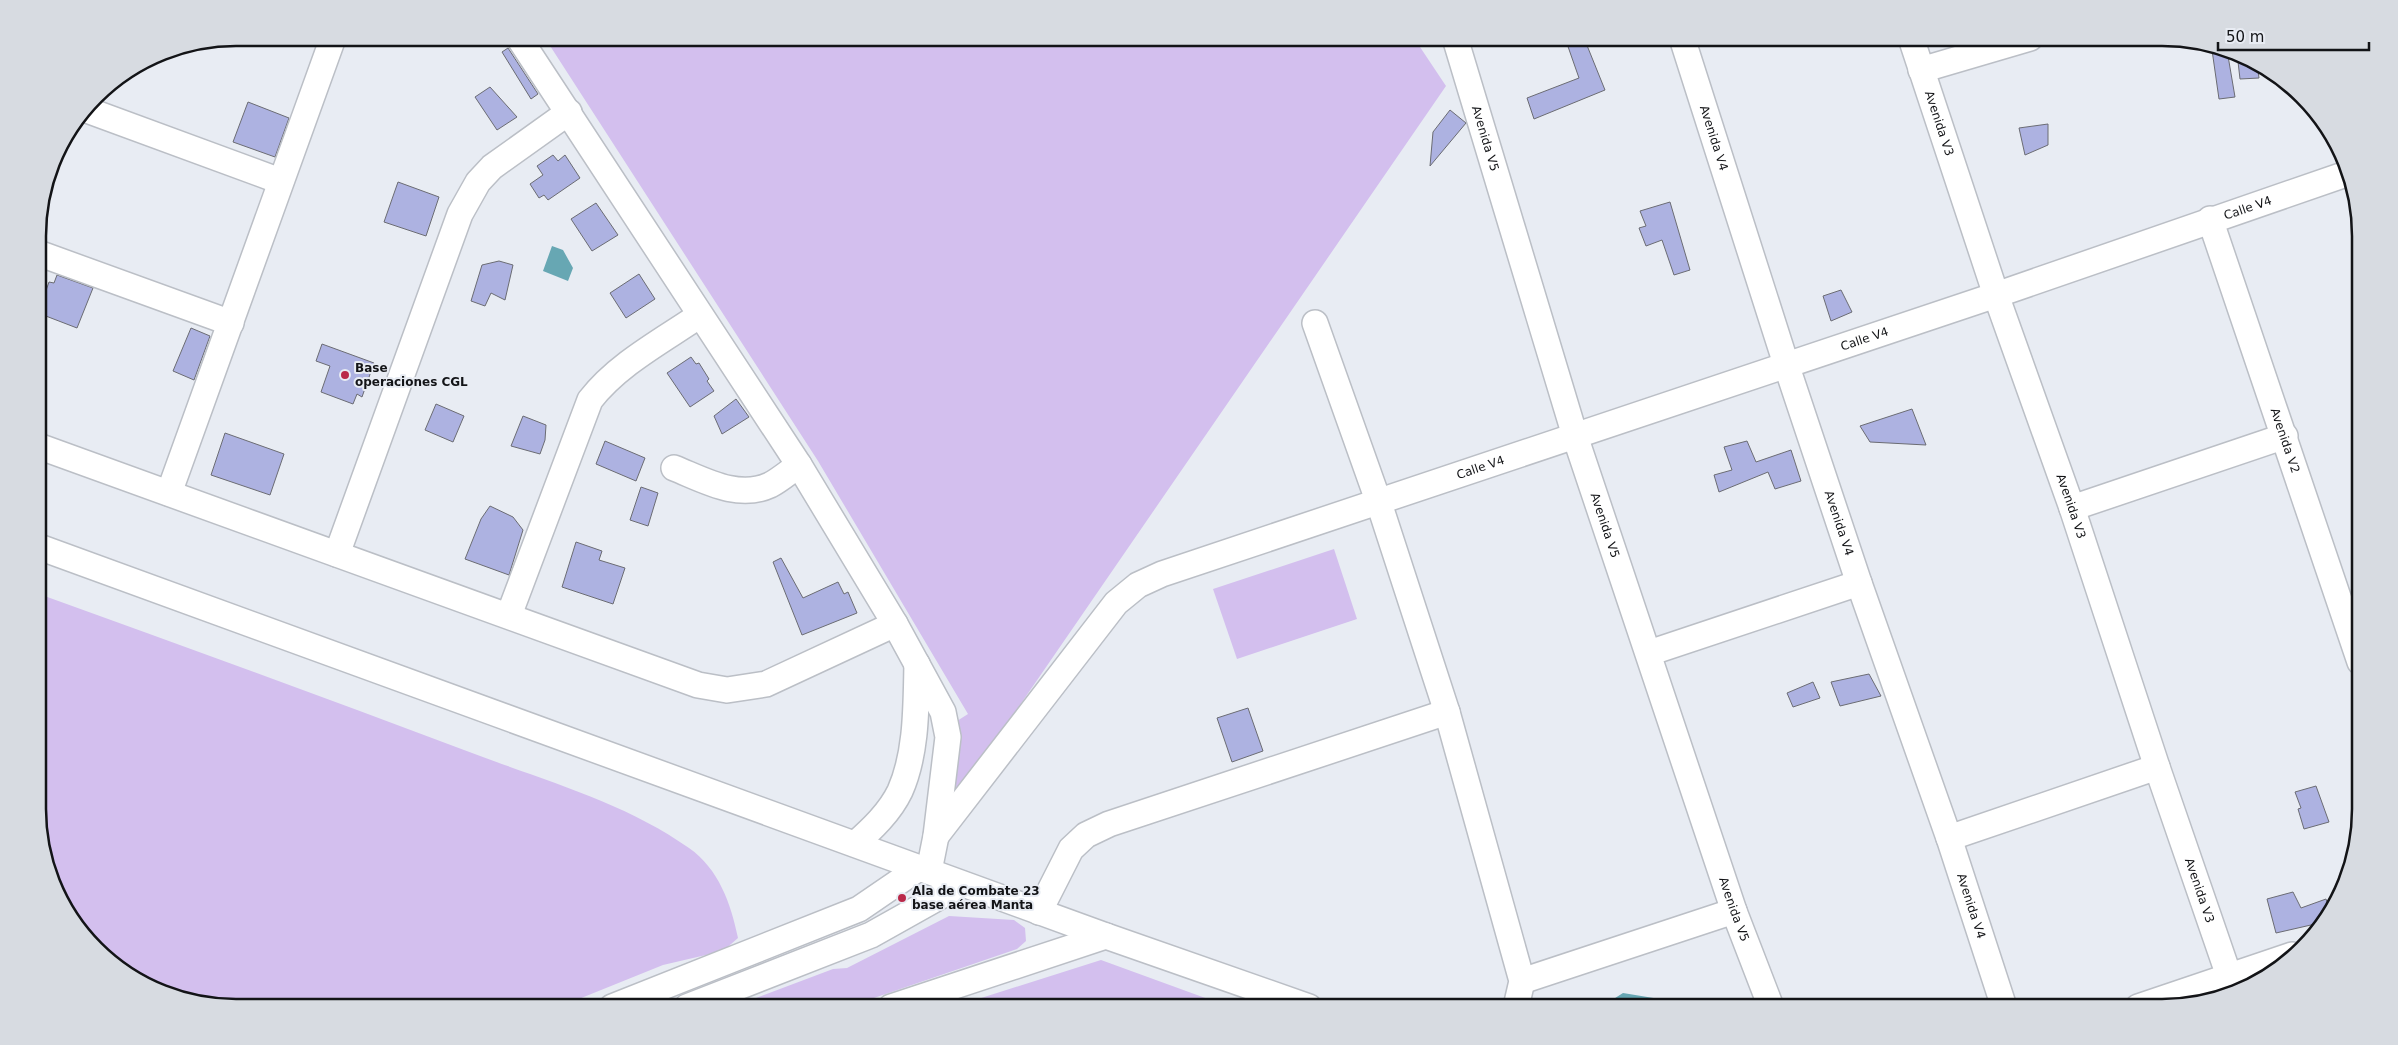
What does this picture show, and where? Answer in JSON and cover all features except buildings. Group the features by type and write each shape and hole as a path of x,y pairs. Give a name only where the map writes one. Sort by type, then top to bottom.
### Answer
{"street":[{"path":"169,493 330,46"},
{"path":"524,46 799,465 917,664 943,712 948,737 936,836 924,870 859,909 632,999"},
{"name":"Avenida V5","path":"1457,46 1575,436 1734,911 1768,999"},
{"name":"Avenida V4","path":"1685,46 1786,364 1859,583 1949,838 2001,999"},
{"name":"Avenida V3","path":"1914,46 1996,295 2072,508 2157,767 2230,976"},
{"path":"1922,70 2003,46"},
{"path":"93,112 280,181"},
{"path":"336,554 468,196 492,167 568,112"},
{"name":"Calle V4","path":"936,836 1116,603 1138,585 1162,574 1379,503 1786,364 1996,295 2342,175"},
{"name":"Avenida V2","path":"2210,220 2285,436 2352,638"},
{"path":"46,256 231,323"},
{"path":"509,615 590,400 603,383 622,368 700,316"},
{"path":"1315,323 1379,503 1448,712 1522,982 1518,999"},
{"path":"2072,508 2285,436"},
{"path":"46,449 698,685 727,690 766,684 895,624"},
{"path":"674,468 738,492 752,491 771,484 799,465"},
{"path":"46,550 1039,912 1286,999"},
{"path":"1649,653 1859,583"},
{"path":"855,844 878,823 900,792 911,747 916,707 917,664"},
{"path":"1039,912 1071,849 1086,835 1109,824 1448,712"},
{"path":"1949,838 2157,767"},
{"path":"707,999 871,934 962,884"},
{"path":"1522,982 1734,911"},
{"path":"915,999 1106,936"},
{"path":"2162,999 2275,961"}],"shaded area":[{"path":"550,46 1419,46 1446,86 991,747 950,798 957,721 968,714 818,461"},
{"path":"1334,549 1357,619 1237,659 1213,589"},
{"path":"46,597 580,792 637,817 663,831 689,848 708,866 716,877 732,913 738,938 723,951 663,965 579,999 237,999 187,992 141,973 102,943 78,914 66,893 53,858 46,808"},
{"path":"949,916 1014,920 1025,928 1026,941 1017,949 871,999 753,999 833,969 847,968"},
{"path":"1101,960 1208,999 978,999"}],"water":[{"path":"552,246 563,250 573,268 568,281 543,271"},
{"path":"1623,993 1660,999 1614,999"}],"place":[{"name":"Base operaciones CGL","path":"345,375"},
{"name":"Ala de Combate 23 base aérea Manta","path":"902,898"}]}
